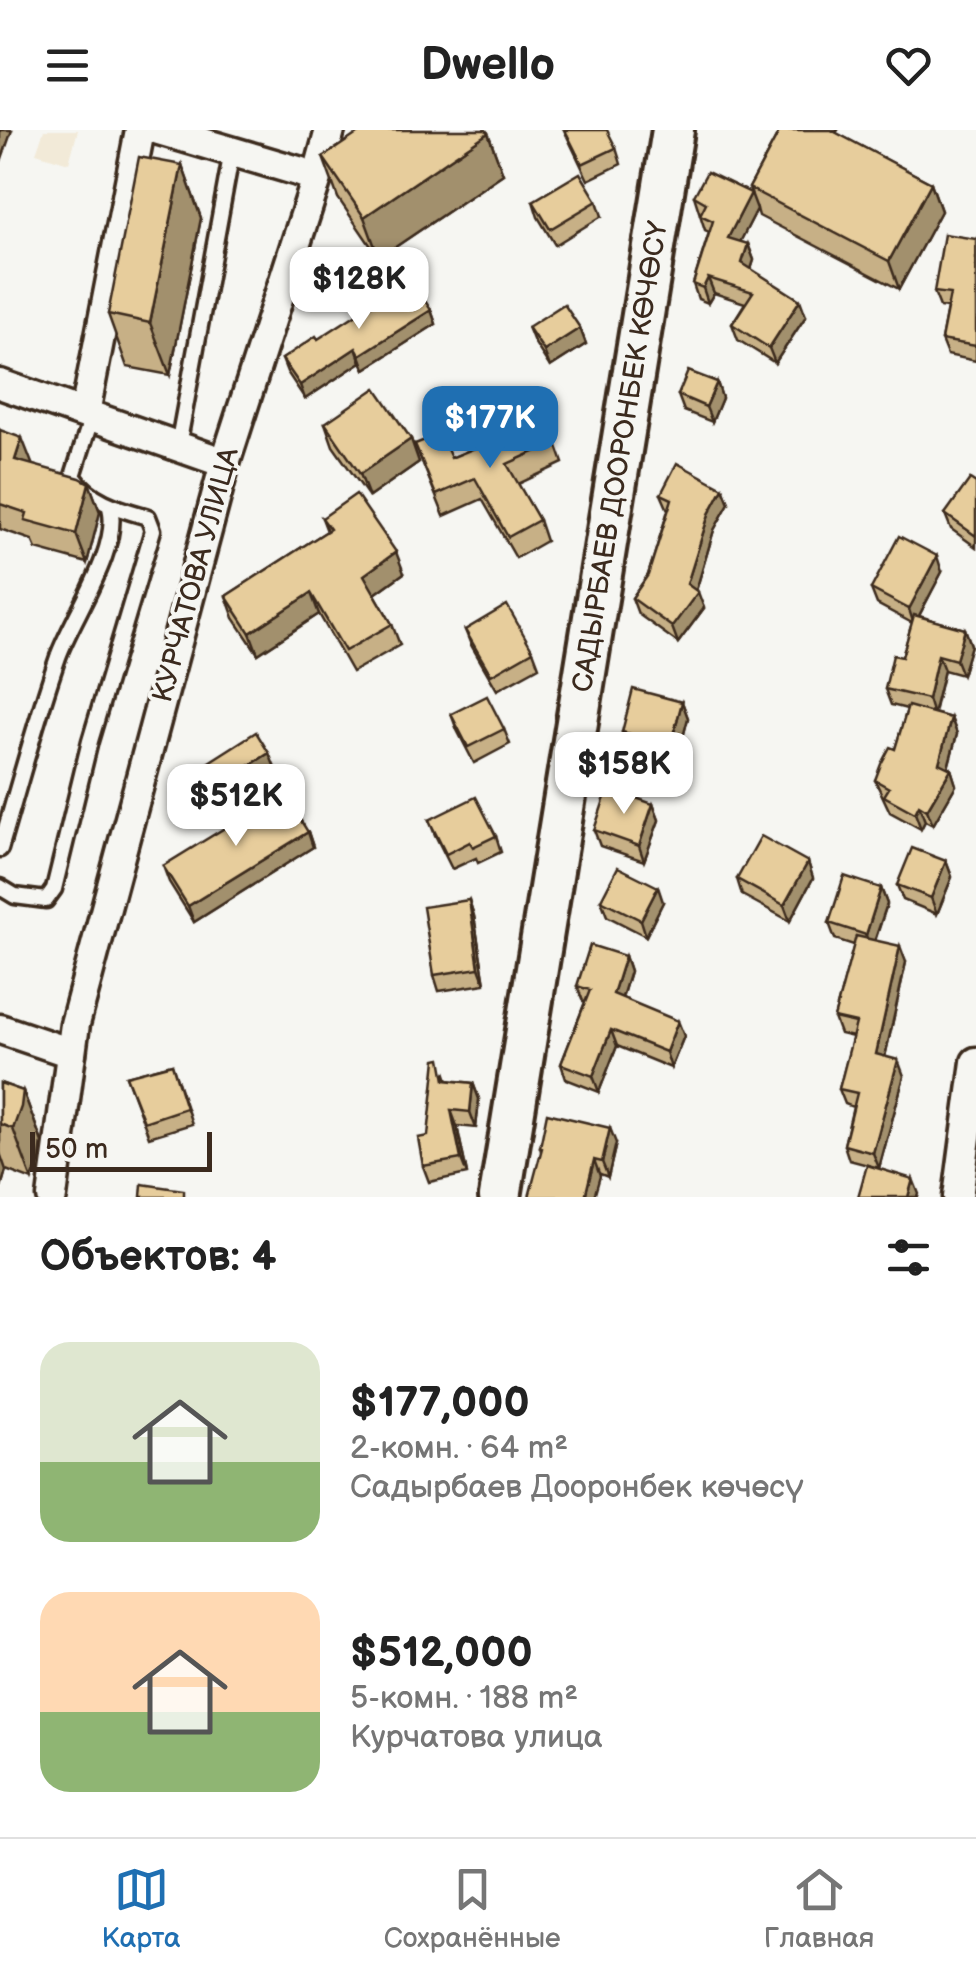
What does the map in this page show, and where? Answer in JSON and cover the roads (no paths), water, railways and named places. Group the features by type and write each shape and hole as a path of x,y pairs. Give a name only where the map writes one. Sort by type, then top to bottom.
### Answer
{"main road":[{"name":"САДЫРБАЕВ ДООРОНБЕК КӨЧӨСҮ","path":"500,1197 673,130"}],"street":[{"path":"88,415 140,130"},
{"path":"159,130 316,178"},
{"name":"КУРЧАТОВА УЛИЦА","path":"52,1197 75,1024 224,463 330,130"},
{"path":"0,384 224,463"},
{"path":"0,1029 71,1053"},
{"path":"958,1197 976,1062"}],"lane":[{"path":"178,446 232,152"},
{"path":"0,887 16,896 46,900 54,889 90,741 154,530 148,517 110,507 82,487 74,476 88,415"},
{"path":"0,849 59,653 107,547 113,518 110,507"}]}
